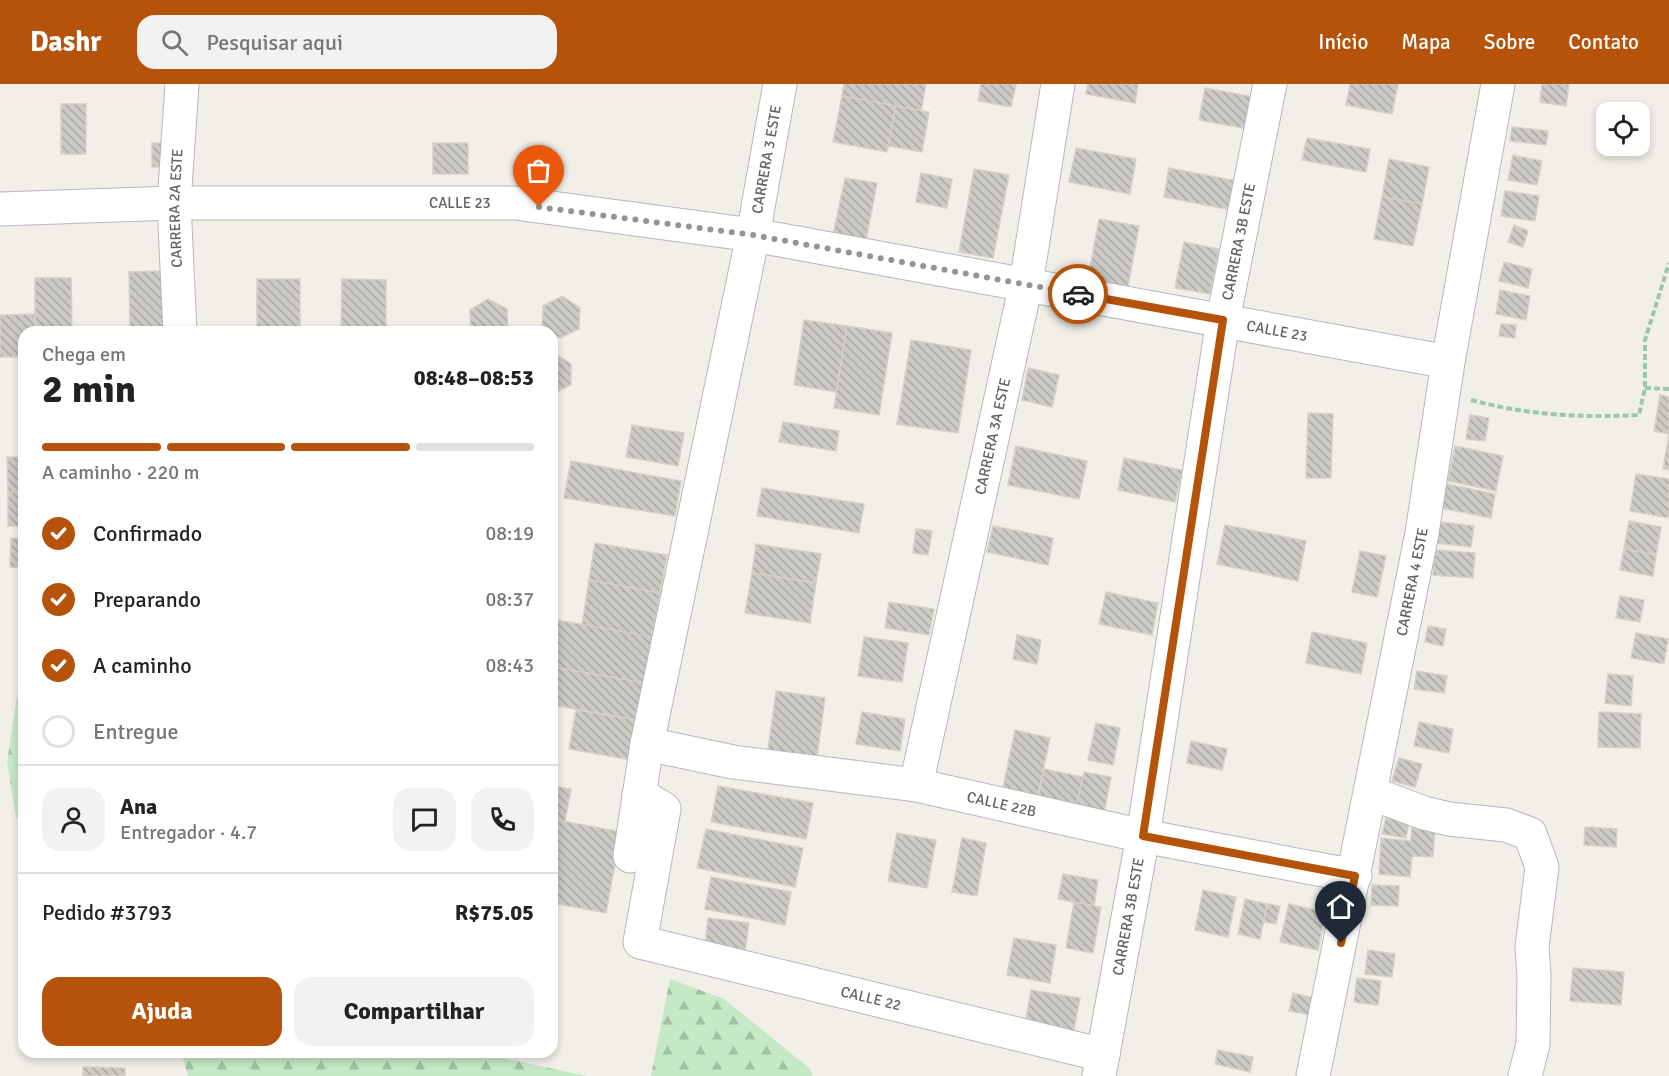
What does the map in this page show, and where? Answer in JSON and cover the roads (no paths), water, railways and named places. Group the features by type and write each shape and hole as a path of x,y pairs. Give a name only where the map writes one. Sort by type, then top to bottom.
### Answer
{"street":[{"name":"CARRERA 2A ESTE","path":"180,326 174,203 182,84"},
{"name":"CARRERA 3 ESTE","path":"630,856 639,794 674,750 753,235 780,84"},
{"name":"CARRERA 3A ESTE","path":"916,785 1026,284 1058,84"},
{"name":"CARRERA 3B ESTE","path":"1101,1066 1143,836 1223,320 1270,84"},
{"name":"CARRERA 4 ESTE","path":"1313,1076 1422,534 1446,377 1498,84"},
{"name":"CALLE 23","path":"0,209 174,203 515,203 753,235 1223,320 1446,377"},
{"name":"CALLE 22B","path":"674,750 733,762 916,785 1143,836 1355,876"},
{"name":"CALLE 22","path":"639,794 664,809 639,942 1101,1066"},
{"path":"1371,794 1424,813 1449,819 1506,825 1530,834 1542,867 1532,947 1533,1044 1526,1076"}]}
